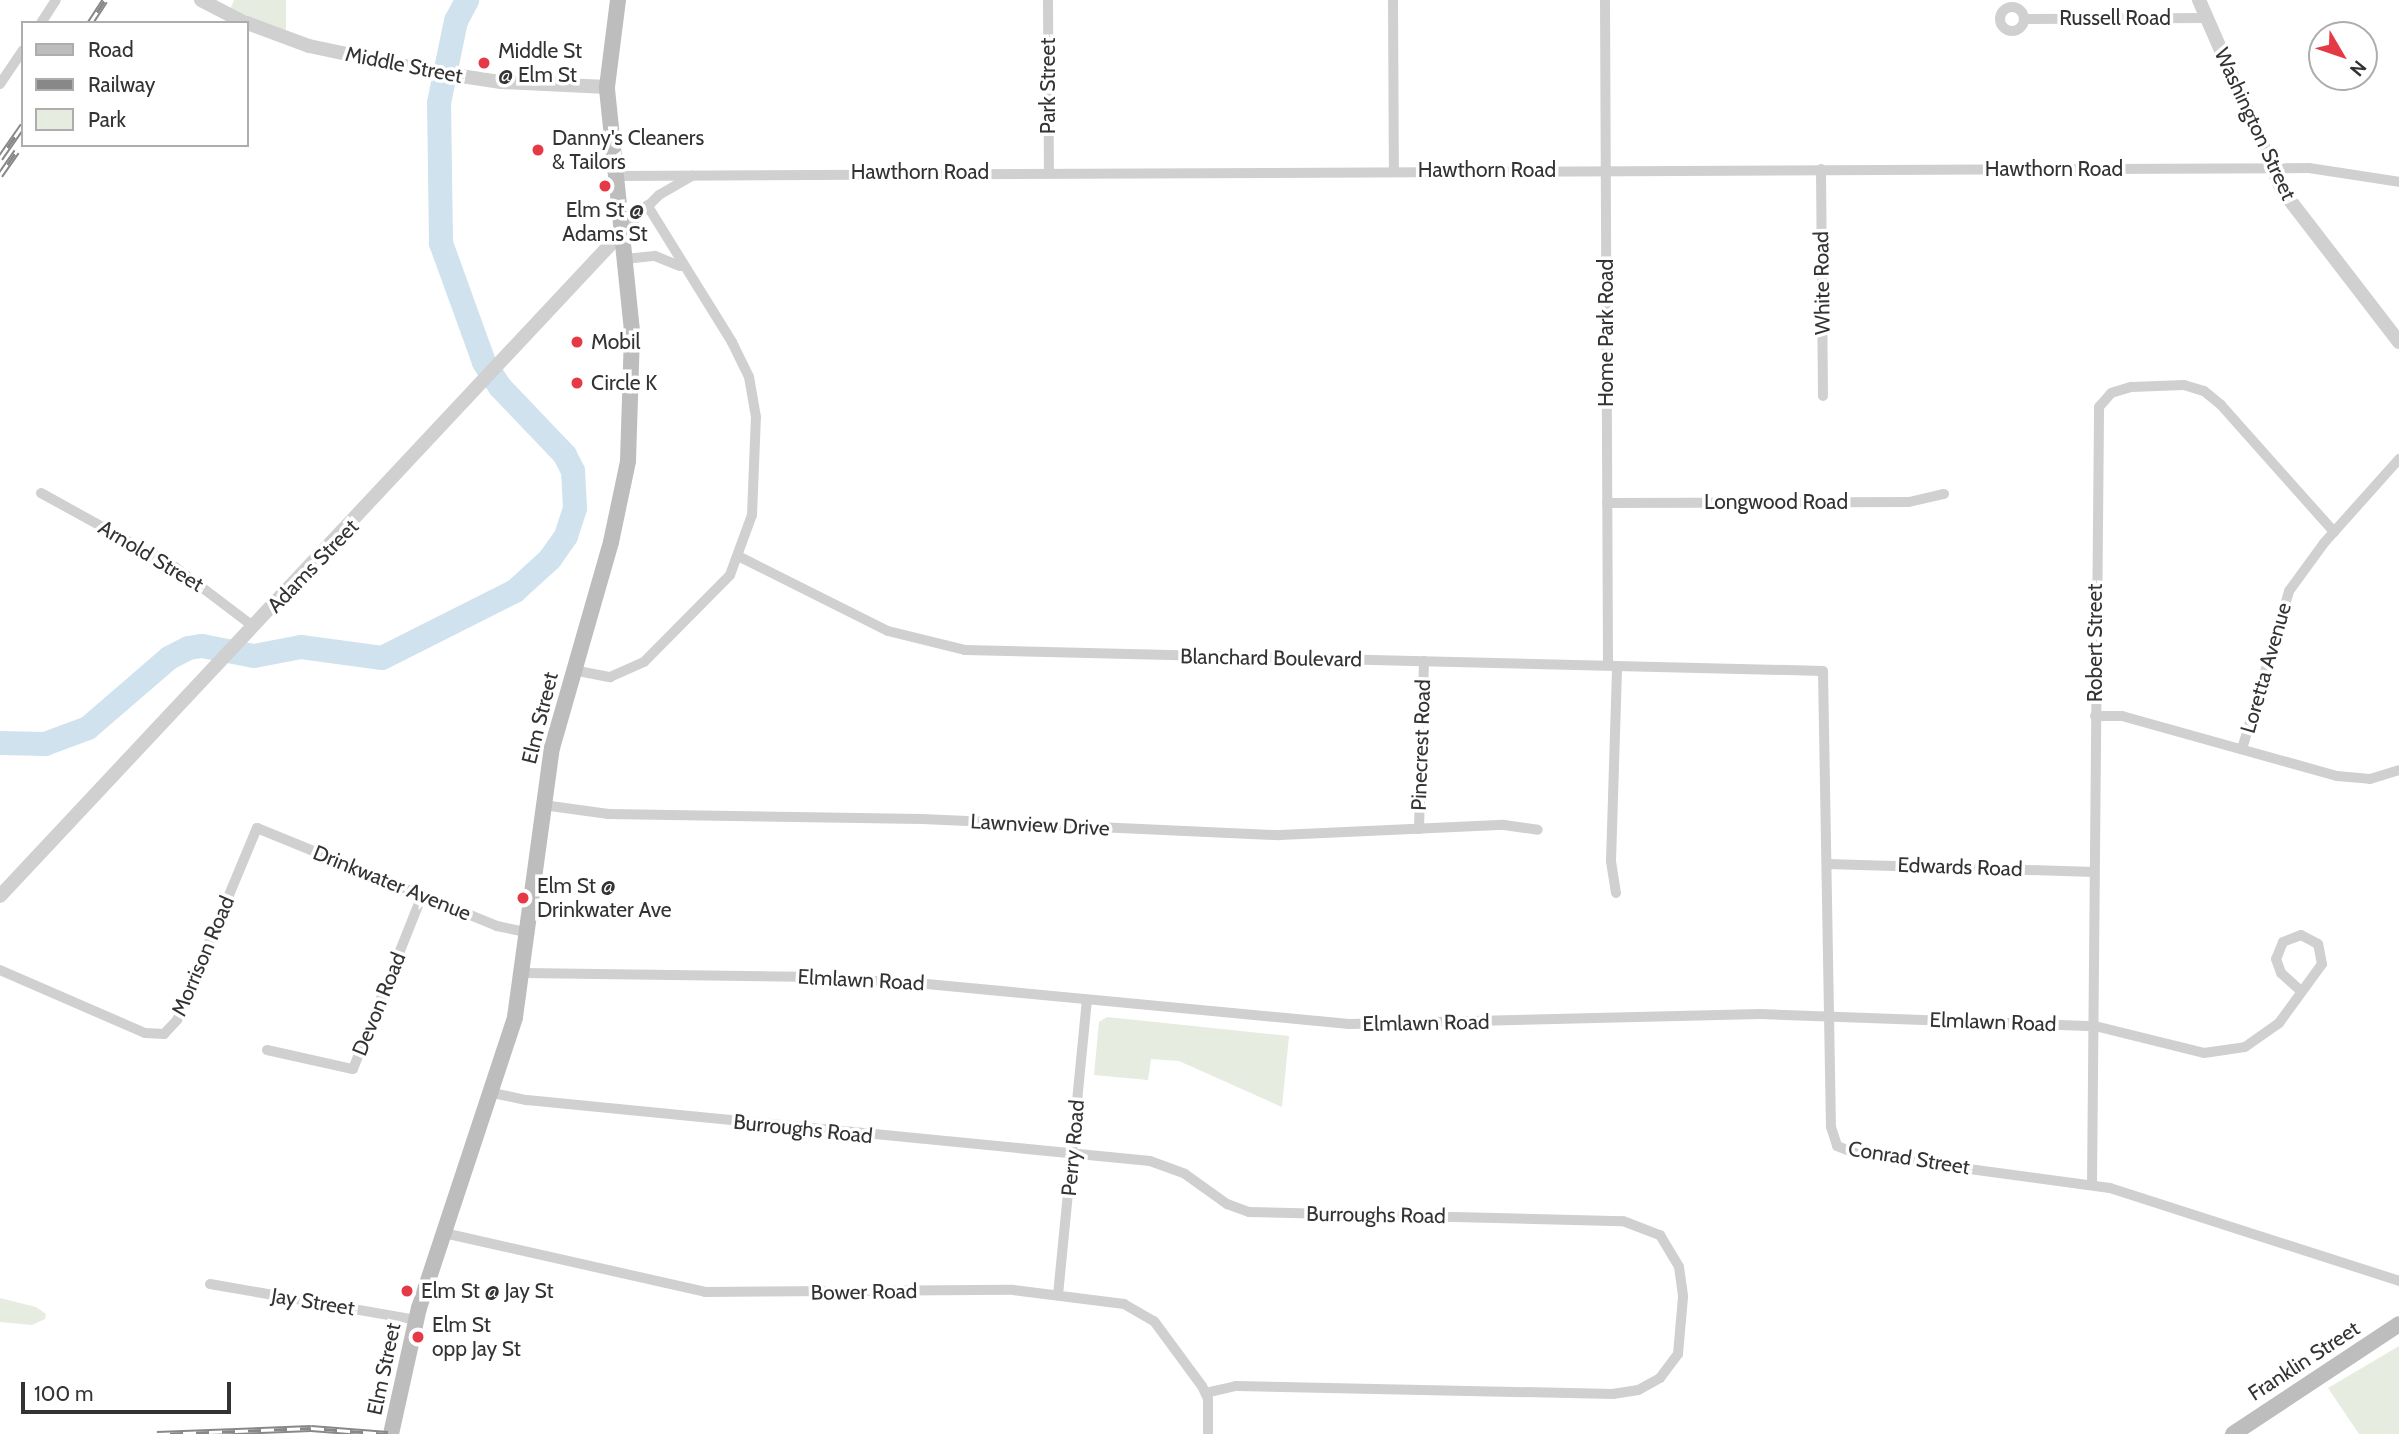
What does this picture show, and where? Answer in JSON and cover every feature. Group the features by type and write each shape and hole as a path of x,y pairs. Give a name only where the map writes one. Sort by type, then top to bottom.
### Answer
{"main road":[{"name":"Elm Street","path":"391,1434 416,1320 492,1093 523,973 543,805 555,733 615,526 630,446 633,360 607,87 618,0"},
{"name":"Franklin Street","path":"2233,1434 2399,1324"}],"street":[{"path":"42,21 56,0"},
{"name":"Middle Street","path":"201,0 242,21"},
{"name":"Park Street","path":"1048,0 1049,172"},
{"path":"1393,0 1394,170"},
{"name":"Home Park Road","path":"1605,0 1607,503 1612,666 1611,860 1616,893"},
{"name":"Washington Street","path":"2199,0 2271,168 2289,200 2399,342"},
{"name":"Russell Road","path":"2024,19 2207,18"},
{"name":"Middle Street","path":"248,24 309,46 455,76 607,87"},
{"path":"0,84 21,53"},
{"name":"Hawthorn Road","path":"617,176 703,173 2318,168 2399,182"},
{"name":"White Road","path":"1821,169 1823,396"},
{"name":"Hawthorn Road","path":"622,232 647,205 678,182 703,173"},
{"path":"573,670 610,677 638,667 714,594 740,557 755,490 753,395 738,351 683,267 647,205"},
{"name":"Adams Street","path":"0,896 622,232"},
{"path":"625,259 662,257 683,267"},
{"name":"Robert Street","path":"2092,1185 2095,1027 2095,419 2111,393 2131,387 2184,384 2211,395 2334,532"},
{"name":"Loretta Avenue","path":"2242,750 2285,600 2334,532 2399,459"},
{"name":"Arnold Street","path":"41,493 165,560 254,627"},
{"name":"Longwood Road","path":"1607,503 1909,502 1944,494"},
{"name":"Blanchard Boulevard","path":"740,557 888,631 952,649 1823,671"},
{"name":"Pinecrest Road","path":"1419,829 1424,661"},
{"name":"Conrad Street","path":"1823,671 1831,1133 1841,1149 2092,1185 2399,1281"},
{"path":"2095,716 2122,716 2350,778 2370,779 2399,770"},
{"name":"Lawnview Drive","path":"543,805 608,814 922,819 1266,835 1512,825 1538,830"},
{"name":"Drinkwater Avenue","path":"257,828 422,896 528,933"},
{"name":"Morrison Road","path":"0,970 145,1032 164,1034 177,1020 257,828"},
{"name":"Edwards Road","path":"1826,864 2094,872"},
{"name":"Devon Road","path":"267,1050 353,1069 422,896"},
{"path":"2297,935 2312,939 2323,956 2319,972 2300,990 2281,974 2276,959 2283,942 2297,935"},
{"name":"Elmlawn Road","path":"523,973 800,976 1362,1025 1830,1016 2095,1027 2193,1052 2230,1052 2274,1029 2300,990"},
{"name":"Perry Road","path":"1058,1295 1087,1000"},
{"name":"Burroughs Road","path":"492,1093 527,1100 1073,1154 1168,1166 1192,1178 1227,1204 1249,1212 1623,1221 1660,1235 1679,1267 1683,1297 1678,1354 1660,1378 1631,1392 1236,1386 1206,1393"},
{"name":"Bower Road","path":"444,1233 705,1292 1003,1290 1124,1304 1143,1311 1206,1393"},
{"name":"Jay Street","path":"210,1284 416,1320"},
{"path":"1206,1393 1208,1434"}],"green space":[{"path":"234,0 286,0 286,29 275,35 248,24 248,21 228,15"},
{"path":"1107,1017 1289,1036 1282,1107 1179,1061 1151,1059 1148,1080 1094,1075 1099,1022"},
{"path":"0,1298 36,1307 46,1314 45,1319 32,1325 0,1322"},
{"path":"2399,1346 2399,1434 2359,1434 2328,1388"}],"waterway":[{"path":"0,743 45,744 88,728 169,658 189,648 202,646 254,656 301,647 382,658 515,591 550,559 566,536 575,508 573,471 565,455 500,387 484,362 441,243 439,103 456,21 467,0"}],"railway":[{"path":"91,21 105,0"},
{"path":"0,158 21,128"},
{"path":"0,175 17,151"},
{"path":"157,1434 311,1428 388,1434"}],"place":[{"name":"Middle St @ Elm St","path":"484,63"},
{"name":"Danny's Cleaners & Tailors","path":"538,150"},
{"name":"Elm St @ Adams St","path":"605,186"},
{"name":"Mobil","path":"577,342"},
{"name":"Circle K","path":"577,383"},
{"name":"Elm St @ Drinkwater Ave","path":"523,898"},
{"name":"Elm St @ Jay St","path":"407,1291"},
{"name":"Elm St opp Jay St","path":"418,1337"}]}
